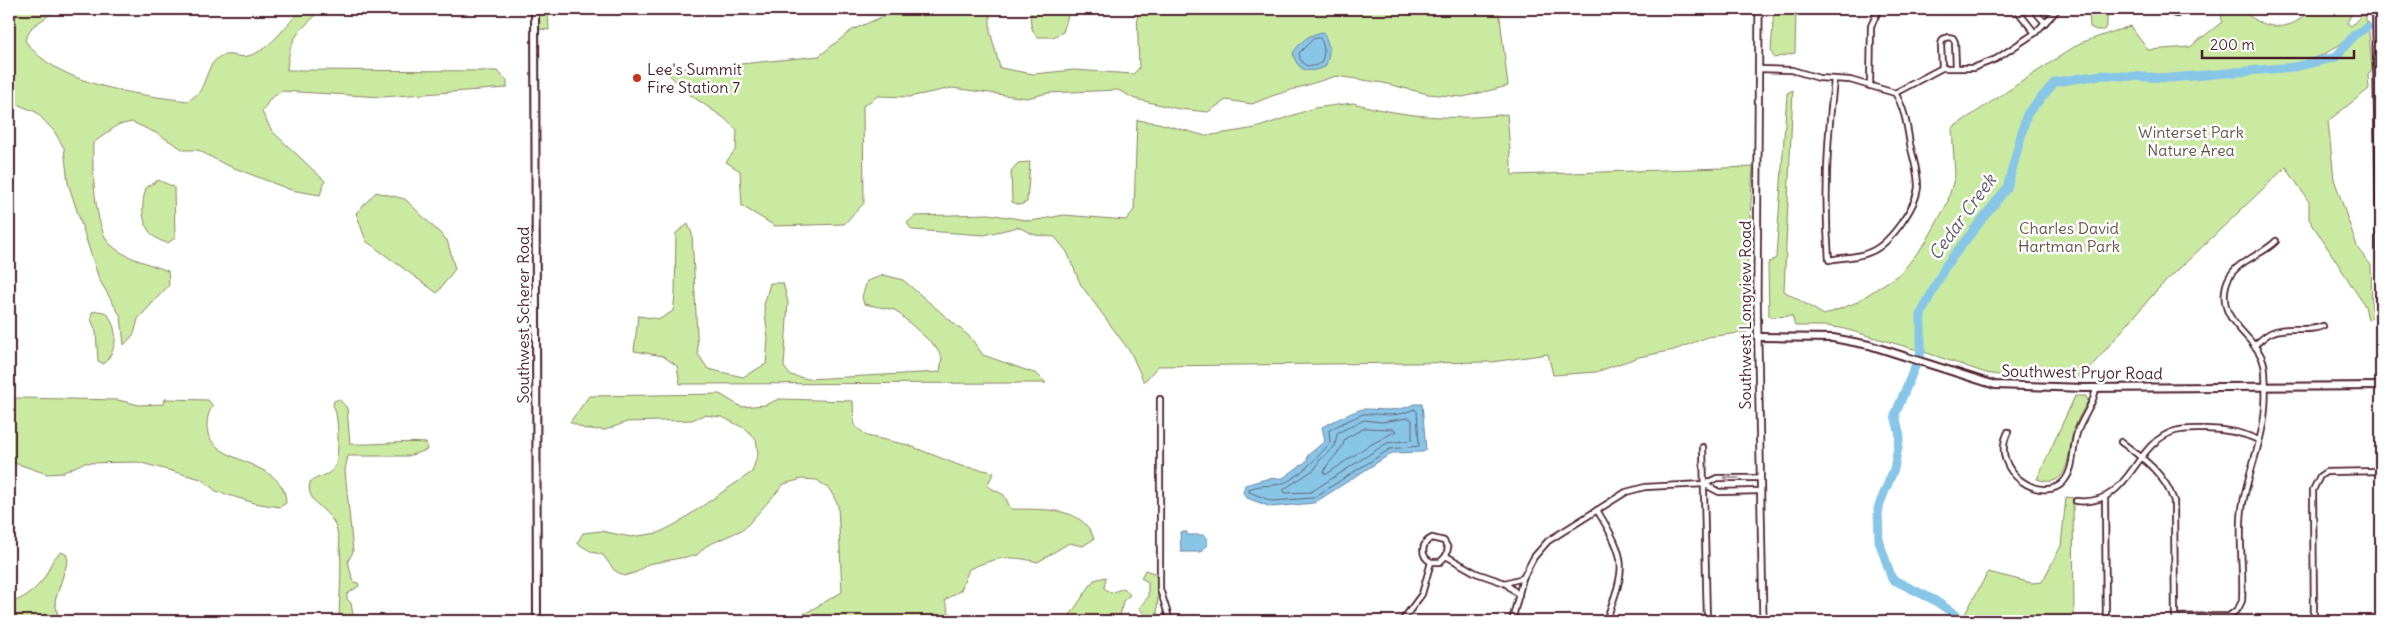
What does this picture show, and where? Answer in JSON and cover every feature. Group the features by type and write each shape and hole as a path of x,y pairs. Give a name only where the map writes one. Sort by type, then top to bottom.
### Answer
{"main road":[{"name":"Southwest Scherer Road","path":"535,9 537,621"},
{"path":"2376,9 2381,270"},
{"name":"Southwest Pryor Road","path":"1758,337 1833,338 1869,345 1995,385 2084,388 2381,386"}],"street":[{"name":"Southwest Longview Road","path":"1759,9 1758,337 1762,621"},
{"path":"1870,86 1871,26 1879,9"},
{"path":"2016,9 2034,32"},
{"path":"2033,9 2045,23"},
{"path":"1759,69 1792,70 1834,80 1850,80 1895,93 1942,68 1973,68 1996,59 2034,32 2058,9"},
{"path":"2169,9 2177,14 2182,9"},
{"path":"1942,68 1941,44 1948,37 1953,38 1955,42 1956,67"},
{"path":"1834,80 1830,113 1826,193 1829,260 1869,253 1882,246 1893,234 1914,201 1918,187 1916,170 1902,106 1895,93"},
{"path":"2121,442 2156,470 2168,485 2174,501 2175,619 2229,616 2238,609 2242,590 2242,511 2249,470 2264,422 2265,388 2264,364 2254,346 2229,318 2226,302 2226,285 2237,268 2256,254 2269,248 2276,241"},
{"path":"2254,346 2272,332 2289,329 2312,330 2323,326"},
{"path":"2008,432 2003,455 2014,475 2022,482 2043,488 2058,486 2069,474 2076,435 2094,398 2096,388"},
{"path":"1160,400 1160,589 1170,621"},
{"path":"2076,501 2090,502 2105,498 2116,491 2159,440 2175,431 2193,429 2231,430 2259,440"},
{"path":"1703,447 1704,589 1707,621"},
{"path":"2314,621 2313,490 2320,476 2326,472 2381,471"},
{"path":"1512,621 1523,578 1534,556 1548,541 1626,492 1645,487 1704,484 1716,478 1760,478"},
{"path":"1704,484 1719,492 1760,491"},
{"path":"2105,498 2106,621"},
{"path":"1597,510 1612,534 1622,568 1620,584 1606,621"},
{"path":"1432,538 1444,541 1448,548 1446,556 1440,562 1431,562 1423,554 1426,542 1432,538"},
{"path":"1446,556 1476,573 1505,583 1519,595"},
{"path":"1402,621 1422,594 1431,562"},
{"path":"1505,583 1523,578"}],"green space":[{"path":"9,9 58,9 32,27 25,40 38,55 56,68 76,77 99,85 146,95 188,101 200,91 215,60 223,55 245,57 257,53 272,42 303,9 315,9 314,17 294,40 289,53 287,70 497,71 507,80 507,88 382,97 282,91 270,99 262,112 272,131 325,181 320,195 291,190 224,164 198,150 184,150 158,134 132,122 118,125 93,143 95,197 101,226 105,237 117,250 130,257 168,271 169,285 138,319 134,334 124,345 121,317 99,279 68,183 64,148 54,131 36,112 9,101"},
{"path":"539,9 548,9 549,30 539,29"},
{"path":"900,9 990,9 990,31 1000,68 1033,74 1074,70 1133,74 1139,68 1137,9 1499,9 1508,86 1463,97 1428,94 1383,83 1336,76 1252,104 1226,100 1208,112 1179,109 1135,99 1118,90 1048,93 1027,98 952,88 909,97 878,96 863,106 864,203 844,224 775,226 742,206 740,171 726,162 736,149 737,130 724,118 689,94 659,65 692,69 819,56 852,30"},
{"path":"1032,9 1070,9 1063,32 1053,37 1038,37 1033,31 1031,24"},
{"path":"1774,9 1796,9 1795,53 1774,58 1771,51"},
{"path":"2221,9 2242,9 2258,21 2276,26 2294,23 2309,9 2354,9 2347,23 2351,26 2362,15 2366,16 2372,70 2368,74 2369,89 2328,121 2334,179 2358,249 2371,265 2372,318 2368,320 2365,306 2309,219 2309,202 2286,167 2158,289 2082,377 2010,377 1986,373 1921,351 1841,328 1795,326 1792,316 1769,317 1768,263 1776,258 1787,93 1793,90 1784,291 1824,315 1855,303 1901,273 1926,242 1947,204 1955,175 1952,128 2080,43 2130,26 2148,50 2190,47 2222,22","holes":["2352,37 2336,57 2294,67 2154,80 2101,75 2055,82 2027,114 2007,188 1986,218 1972,229 2005,184 2022,117 2057,79 2100,73 2171,76 2297,63 2323,55"]},
{"path":"2089,10 2107,10 2107,25 2104,30 2096,30 2090,27"},
{"path":"1353,103 1391,112 1430,116 1468,117 1507,114 1512,175 1753,167 1746,288 1750,327 1747,332 1708,337 1674,350 1639,357 1596,372 1553,375 1548,354 1492,362 1158,366 1144,382 1131,353 1081,285 1067,252 1055,237 1035,235 1018,227 984,235 912,230 907,223 915,216 989,214 1031,221 1064,215 1126,220 1134,210 1137,120 1158,123 1206,136 1256,128 1314,108"},
{"path":"1030,162 1027,202 1020,205 1012,202 1011,171 1018,163"},
{"path":"158,180 174,187 175,238 168,243 159,240 148,229 143,213 146,188"},
{"path":"376,192 405,199 447,240 455,269 437,293 366,241 356,213"},
{"path":"688,224 692,234 698,354 708,369 743,377 766,364 768,338 764,305 770,283 783,283 788,302 784,367 790,375 808,379 940,372 942,357 934,345 895,310 864,304 862,297 867,281 884,275 903,280 971,338 983,355 1037,374 1046,383 680,384 677,366 663,356 634,351 638,316 660,319 673,311 676,233"},
{"path":"92,312 107,313 115,333 112,352 104,364 98,361 96,332 91,319"},
{"path":"720,394 741,407 765,405 779,399 853,401 854,425 867,436 908,445 961,466 994,472 987,486 1004,495 1011,509 1048,510 1071,515 1081,520 1089,528 1094,539 1083,546 1069,543 1038,562 1019,558 1003,558 969,569 961,590 945,600 949,613 961,618 959,621 799,621 799,617 842,592 838,505 830,490 817,480 802,479 784,484 744,529 706,546 697,555 648,564 637,572 624,576 614,570 603,555 592,552 577,543 583,533 601,531 631,537 658,533 676,524 752,472 758,453 756,440 746,429 722,417 704,415 692,420 627,422 605,430 585,429 570,422 589,396"},
{"path":"2075,396 2086,396 2088,401 2074,429 2066,467 2057,480 2037,479"},
{"path":"9,399 118,400 139,405 164,404 165,399 208,400 213,406 207,422 211,440 220,449 274,478 283,489 286,503 280,507 254,503 216,491 201,479 138,462 83,463 62,473 47,474 18,464 9,464"},
{"path":"339,399 347,408 350,444 426,443 427,450 408,456 348,456 345,470 353,552 348,561 353,582 358,583 359,586 347,594 347,599 351,603 354,621 339,621 341,559 338,535 332,519 314,500 309,489 310,482 329,473 336,463 338,426 333,406 334,401"},
{"path":"2066,497 2073,498 2074,621 1961,621 1988,572 2032,583 2042,582 2061,546"},
{"path":"61,552 66,554 68,560 55,601 59,621 9,621 9,603 24,597 37,587 53,561"},
{"path":"1145,570 1154,573 1158,581 1157,621 1146,621 1146,616 1139,608 1148,597 1148,582 1141,578"},
{"path":"1106,577 1104,588 1111,593 1124,588 1130,595 1123,601 1119,621 1066,621 1094,580"}],"water":[{"path":"1323,32 1329,50 1325,67 1308,70 1300,67 1293,53 1306,39 1314,34"},
{"path":"1414,404 1422,404 1426,450 1423,452 1392,453 1314,503 1271,507 1247,498 1243,493 1245,485 1266,479 1283,478 1307,461 1308,455 1325,441 1322,427 1361,409 1395,410"},
{"path":"1180,532 1187,532 1187,535 1203,535 1207,538 1207,545 1201,552 1181,552"}],"waterway":[{"name":"Cedar Creek","path":"1965,621 1934,600 1892,579 1879,541 1878,508 1894,469 1900,436 1895,415 1921,352 1921,314 1946,265 2007,188 2027,114 2055,82 2101,75 2171,78 2294,67 2336,57 2354,35 2367,27"}],"place":[{"name":"Lee's Summit Fire Station 7","path":"637,78"}],"park label":[{"name":"Winterset Park Nature Area","path":"2191,141"},
{"name":"Charles David Hartman Park","path":"2069,237"}]}
